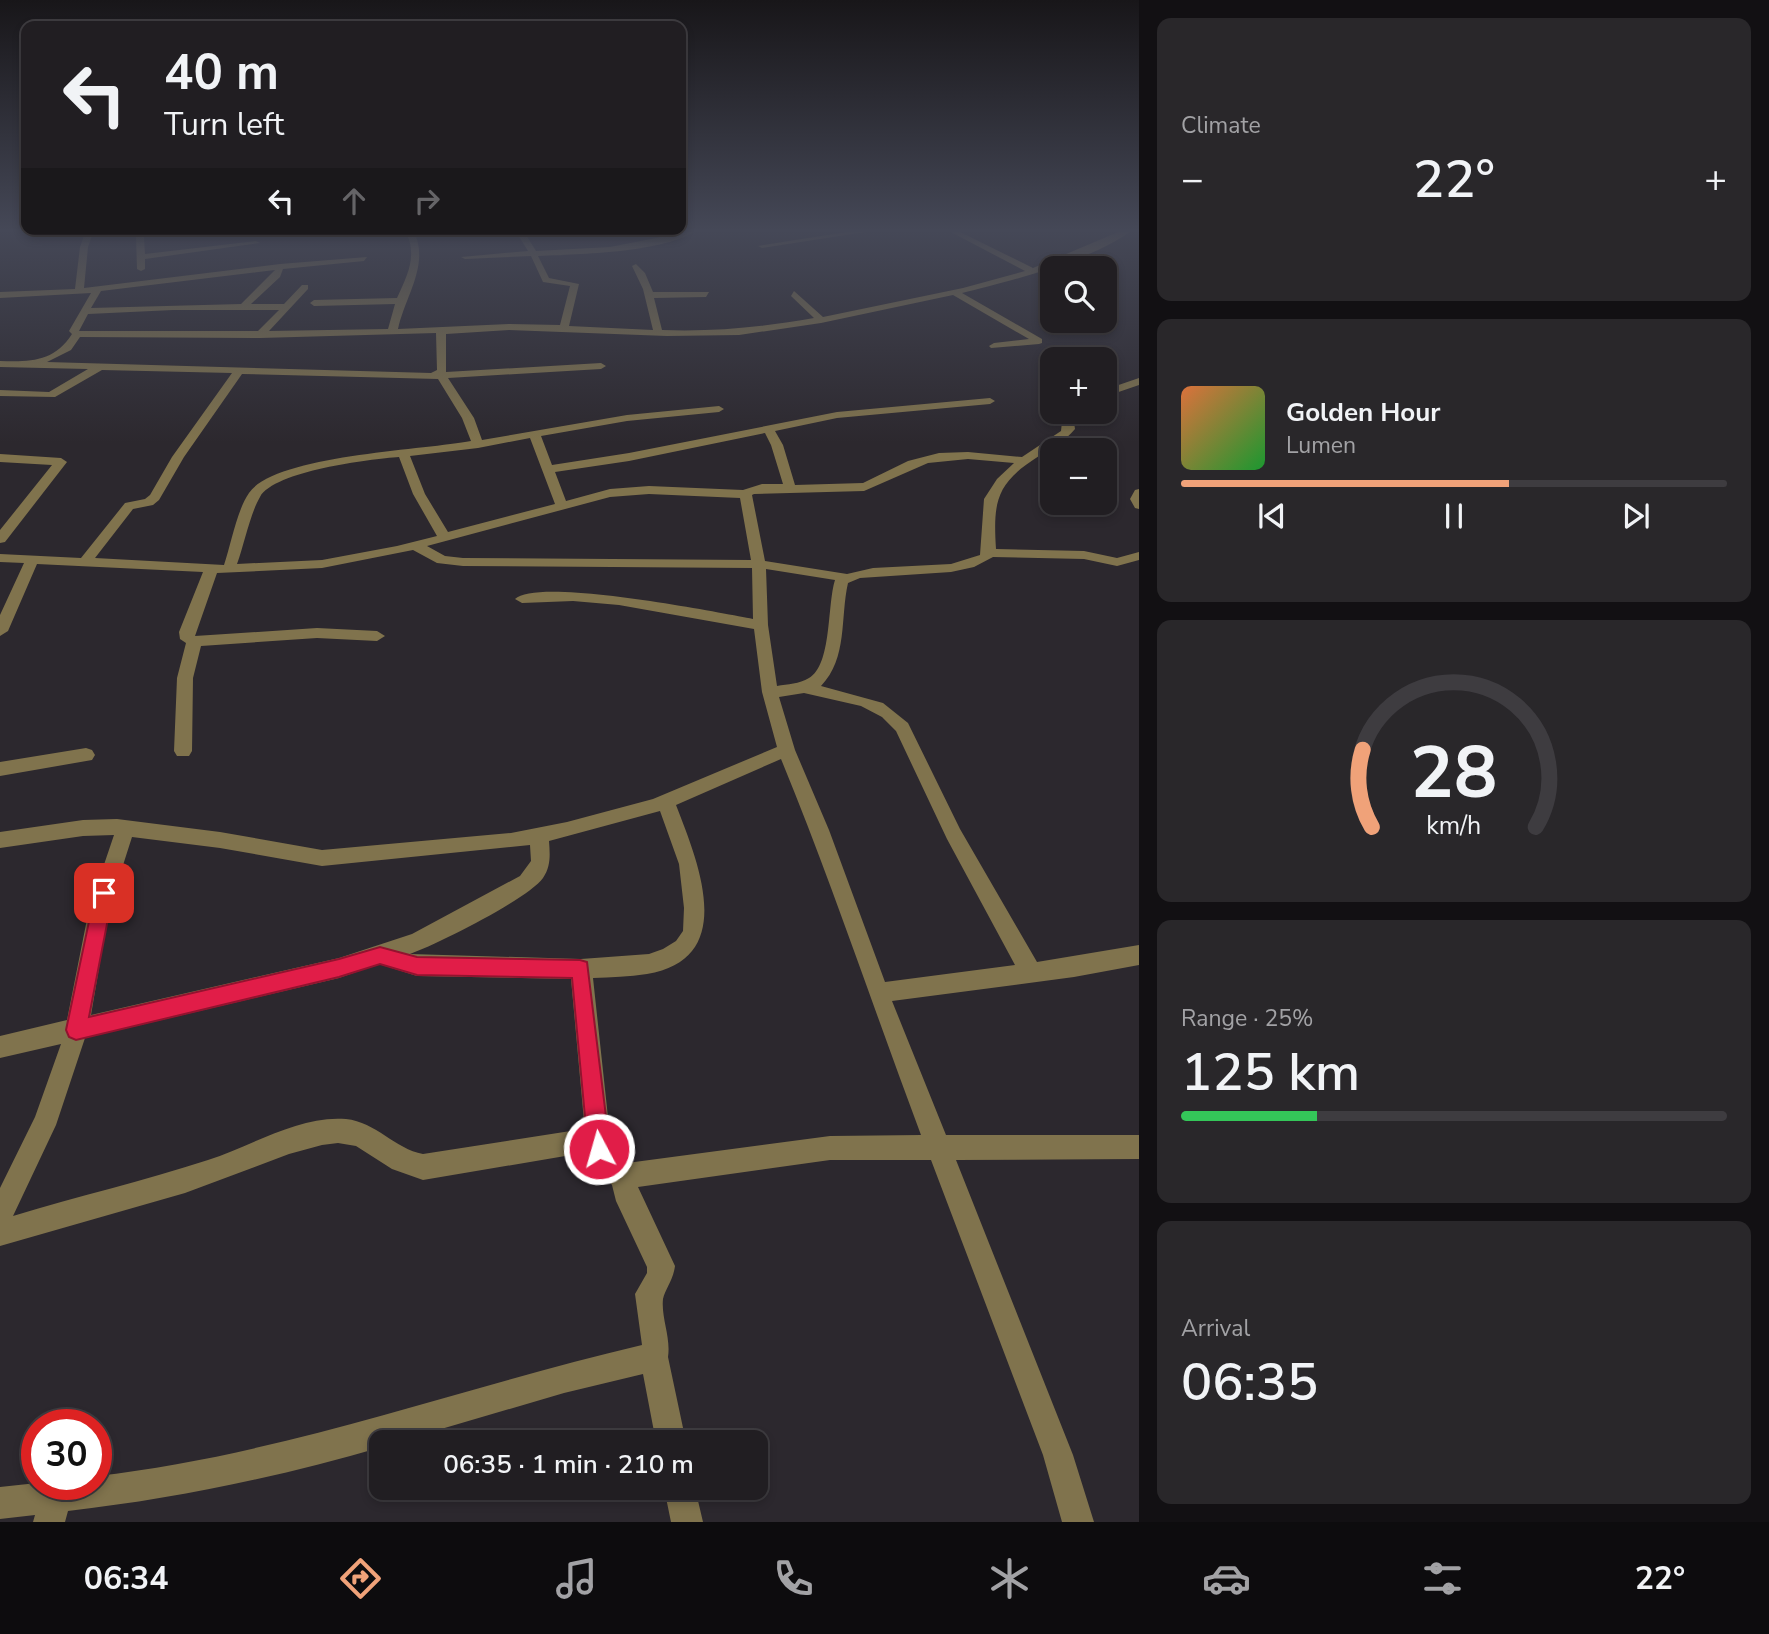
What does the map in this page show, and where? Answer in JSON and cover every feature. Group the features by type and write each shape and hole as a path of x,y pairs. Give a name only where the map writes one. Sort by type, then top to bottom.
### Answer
{"street":[{"path":"33,364 68,348 76,334 74,331 92,301"},
{"path":"244,306 248,301"},
{"path":"260,335 290,301"},
{"path":"314,303 400,301"},
{"path":"393,333 401,301"},
{"path":"564,327 571,301"},
{"path":"650,301 658,332"},
{"path":"801,301 821,320"},
{"path":"76,334 260,335 564,327 712,334 821,320 915,301"},
{"path":"969,301 1039,341 994,346"},
{"path":"86,312 284,307"},
{"path":"437,376 442,370 441,333 445,330"},
{"path":"0,364 437,376 601,366"},
{"path":"0,393 51,395 102,365"},
{"path":"86,561 129,506 149,502 155,497 178,457 239,371"},
{"path":"437,376 468,418 478,445"},
{"path":"1117,389 1139,381"},
{"path":"546,470 629,457 858,412 990,401"},
{"path":"229,569 254,495 263,483 355,457 404,455 478,445 627,418 719,409"},
{"path":"414,545 442,560 475,563 759,564 848,578 967,565 986,557 988,499 1004,478 1024,461 1047,444 1064,436 1069,429 1068,424"},
{"path":"768,429 781,455 790,487"},
{"path":"534,434 562,506"},
{"path":"404,455 422,500 444,537"},
{"path":"0,558 229,569 322,565 414,545 624,491 747,494 755,488 844,489 867,486 883,481 910,465 951,456 983,456 1024,461"},
{"path":"0,472 5,459 61,462 0,539"},
{"path":"1139,493 1136,499 1139,505"},
{"path":"747,494 759,564 761,625 770,692 786,750 820,830 936,1146 1058,1455 1078,1522"},
{"path":"987,553 1084,555 1116,562 1139,556"},
{"path":"0,631 33,558"},
{"path":"212,568 187,632 188,639 317,633 377,636"},
{"path":"807,688 830,668 839,588 842,581 848,578"},
{"path":"522,599 573,597 619,600 761,625"},
{"path":"183,751 185,678 194,640"},
{"path":"770,692 807,688 882,709 900,724 978,883 1032,973"},
{"path":"0,840 83,828 126,828 220,840 322,858 455,847 539,835 628,814 666,801 786,750"},
{"path":"0,769 86,755"},
{"path":"380,955 417,966 580,969 649,964 683,948 693,934 693,898 689,864 666,801"},
{"path":"0,1213 28,1164 57,1093 76,1030 102,899 126,828"},
{"path":"0,1047 339,968 380,955 461,920 527,882 537,871 541,861 539,835"},
{"path":"878,993 1032,973 1139,955"},
{"path":"580,969 599,1149 625,1182"},
{"path":"0,1233 211,1172 313,1135 340,1130 360,1133 410,1166 424,1167 577,1142 599,1149"},
{"path":"669,1430 654,1357 656,1345 649,1294 660,1278 661,1266 625,1192 625,1182 630,1175 830,1148 1139,1147"},
{"path":"0,1503 52,1511 139,1488 325,1448 564,1378 654,1357"},
{"path":"682,1500 687,1522"}],"route":[{"path":"104,893 76,1030 339,968 380,955 417,966 580,969 599,1149"}]}
